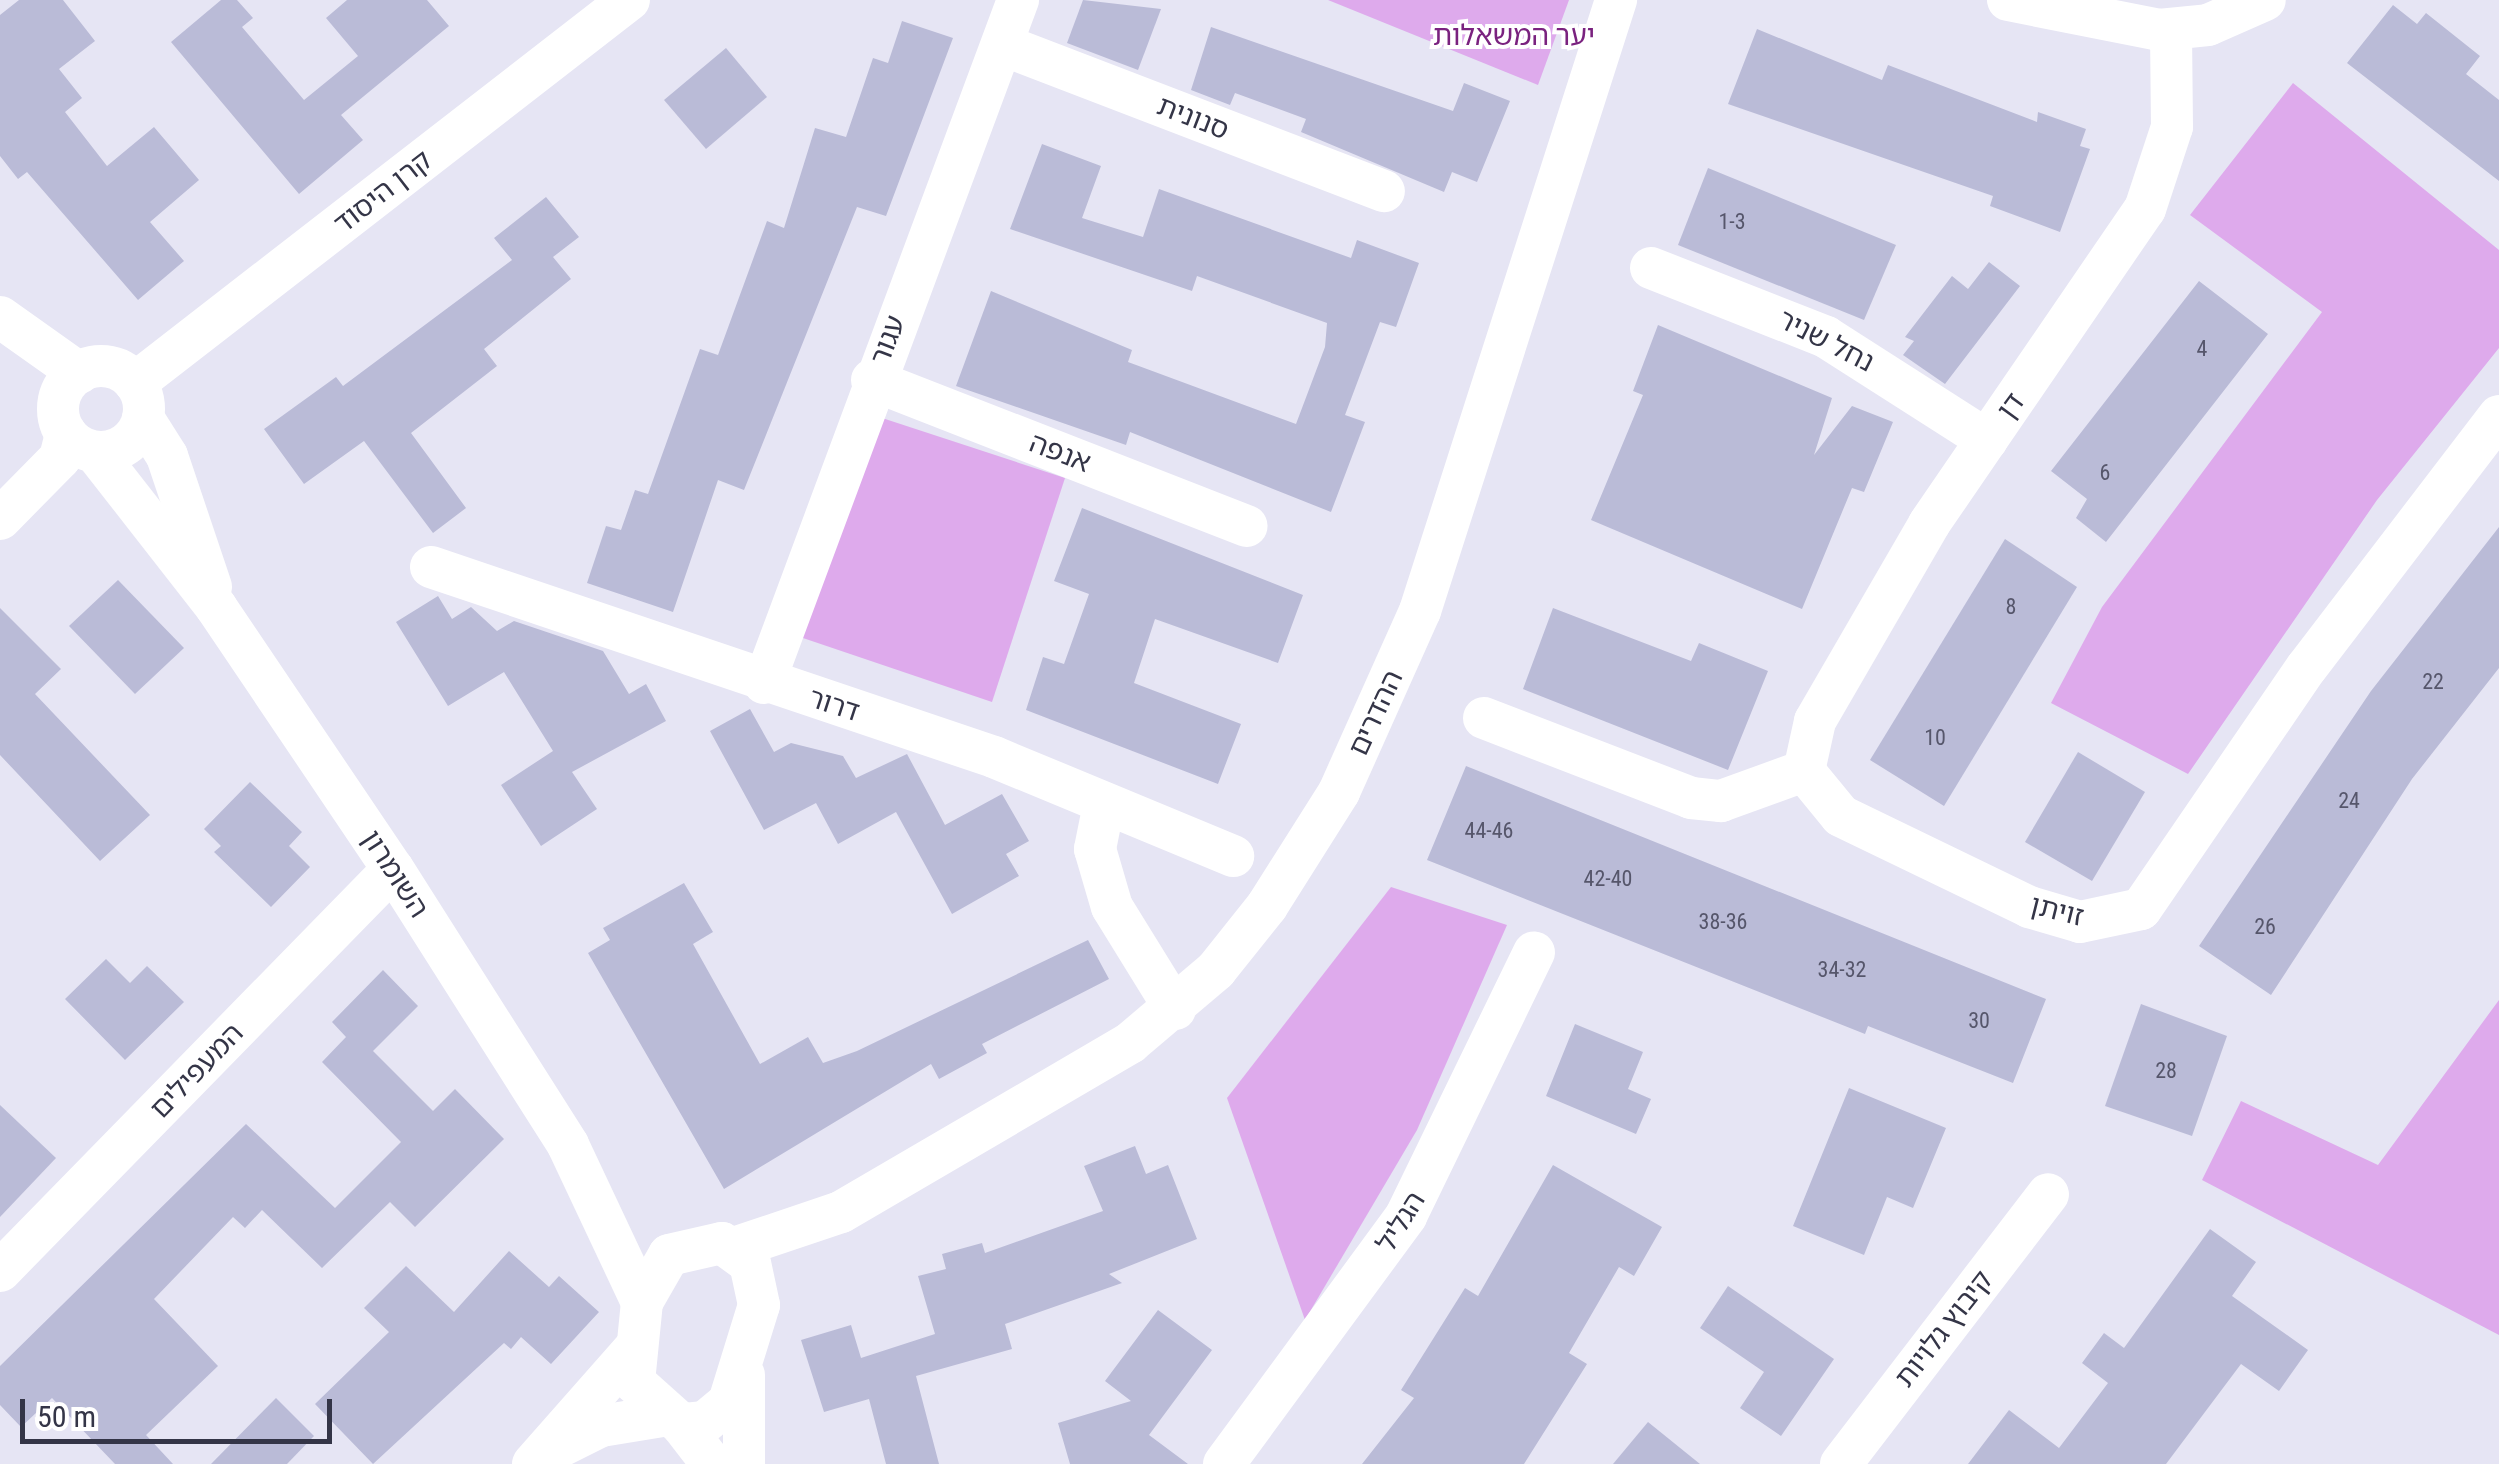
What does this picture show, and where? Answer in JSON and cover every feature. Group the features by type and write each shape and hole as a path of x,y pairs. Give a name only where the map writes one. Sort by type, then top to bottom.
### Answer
{"street":[{"name":"קרן היסוד","path":"140,401 629,0"},
{"name":"עגור","path":"764,683 872,380 1018,0"},
{"name":"ההדרים","path":"731,1249 841,1212 1175,1009 1288,876 1384,704 1616,0"},
{"path":"2008,0 2117,28 2170,29 2208,25 2265,0"},
{"name":"דן","path":"1804,771 1806,746 1838,678 1987,440 2116,258 2164,168 2170,29"},
{"name":"סנונית","path":"1002,45 1384,190"},
{"name":"נחל שניר","path":"1651,268 1826,337 1987,440"},
{"name":"השומרון","path":"0,317 216,607 393,869 568,1145 642,1302"},
{"name":"השומרון","path":"0,332 75,415"},
{"path":"0,520 60,458 75,415 115,369 140,401 126,444 75,415"},
{"name":"אנפה","path":"872,380 1247,526"},
{"name":"השומרון","path":"140,401 191,517 216,607"},
{"name":"זויתן","path":"1804,771 1841,816 2029,907 2080,922 2140,909 2180,864 2308,667 2499,416"},
{"name":"דרור","path":"431,567 764,683 994,756 1102,809 1233,856"},
{"path":"1484,718 1691,798 1734,798 1804,771"},
{"path":"1102,809 1095,850 1112,907 1175,1009"},
{"name":"המעפילים","path":"0,1271 393,869"},
{"name":"הגליל","path":"1224,1464 1406,1216 1534,952"},
{"name":"השומרון","path":"568,1145 669,1255"},
{"name":"קיבוץ גלויות","path":"1841,1464 2048,1194"},
{"name":"ההדרים","path":"758,1312 841,1212"},
{"path":"712,1464 634,1382 636,1347 642,1302 669,1255 731,1249 750,1263 758,1312 744,1368 744,1464"},
{"path":"535,1462 636,1347"},
{"path":"535,1462 602,1426 718,1414 744,1368"}],"green space":[{"name":"יער המשאלות","path":"1328,0 1569,0 1538,85"},
{"path":"2293,83 2499,250 2499,348 2377,500 2188,774 2051,703 2102,607 2322,312 2190,215"},
{"path":"876,416 1065,478 992,702 800,637"},
{"path":"1391,887 1507,925 1417,1130 1305,1320 1227,1098"},
{"path":"2499,1000 2499,1335 2202,1180 2241,1101 2378,1165"}],"building":[{"path":"19,0 63,0 95,41 59,69 82,98 65,112 107,166 154,127 199,180 150,222 184,261 138,300 27,172 18,179 0,156 0,15"},
{"path":"221,0 237,0 253,18 242,27 304,100 358,56 326,18 347,0 427,0 449,26 341,115 363,140 299,194 171,42"},
{"path":"1083,0 1161,9 1138,70 1067,43"},
{"path":"2393,5 2417,24 2426,13 2480,56 2466,74 2499,100 2499,181 2347,63"},
{"path":"902,21 953,38 886,216 857,207 744,490 718,480 673,612 587,583 606,526 621,530 635,490 648,494 700,349 718,355 767,221 784,228 815,128 846,137 873,58 888,63"},
{"path":"1211,27 1453,111 1464,83 1510,101 1477,182 1452,172 1444,192 1301,132 1306,119 1235,93 1230,105 1191,90"},
{"path":"1757,29 1882,80 1888,65 2037,122 2038,112 2086,129 2080,146 2090,149 2060,232 1990,206 1993,196 1728,104"},
{"path":"726,48 767,97 706,149 664,100"},
{"path":"1042,144 1101,166 1082,218 1143,237 1159,189 1351,258 1357,240 1419,263 1396,327 1380,322 1345,415 1365,422 1331,512 1130,432 1126,445 956,386 991,291 1132,350 1128,362 1296,424 1325,347 1327,323 1197,276 1192,291 1010,229"},
{"path":"1708,168 1896,245 1864,320 1678,245"},
{"path":"546,197 579,237 553,257 571,279 484,349 497,366 411,433 466,508 433,533 364,441 304,484 264,429 336,377 343,386 512,260 494,238"},
{"path":"1989,262 2020,286 1945,384 1903,355 1914,341 1905,337 1952,276 1968,289"},
{"path":"2199,281 2268,334 2106,542 2076,518 2087,499 2051,471"},
{"path":"1658,325 1832,398 1814,455 1852,406 1893,422 1864,492 1852,488 1802,609 1591,520 1643,395 1633,391"},
{"path":"1082,508 1303,595 1278,663 1155,619 1134,683 1241,724 1218,784 1026,710 1043,657 1064,664 1089,594 1054,581"},
{"path":"2499,527 2499,668 2412,779 2271,995 2199,946 2371,691"},
{"path":"2005,539 2077,587 1944,806 1870,760"},
{"path":"118,580 184,648 135,694 69,626"},
{"path":"438,596 452,619 471,607 497,631 514,621 603,651 629,694 646,684 666,721 572,772 597,809 541,846 501,785 553,751 504,672 448,706 396,622"},
{"path":"0,608 61,669 35,694 150,815 100,861 0,755"},
{"path":"1553,608 1691,661 1699,643 1768,671 1728,770 1523,689"},
{"path":"750,709 774,752 791,743 843,756 856,778 907,754 945,825 1002,794 1029,841 1006,854 1019,876 952,914 896,812 838,844 816,803 764,830 710,731"},
{"path":"2078,752 2145,792 2092,881 2025,842"},
{"path":"1466,766 2046,999 2013,1083 1868,1026 1865,1034 1427,860"},
{"path":"250,782 302,832 289,846 310,867 271,907 214,852 221,846 204,829"},
{"path":"684,883 713,932 693,944 760,1064 808,1037 823,1063 857,1051 1088,940 1109,979 982,1044 987,1053 939,1079 931,1064 724,1189 588,953 610,940 603,928"},
{"path":"106,959 130,983 147,966 184,1002 125,1060 65,999"},
{"path":"383,970 418,1006 373,1051 433,1111 455,1089 504,1139 415,1227 390,1202 322,1268 262,1210 245,1228 233,1217 154,1299 218,1366 146,1435 173,1464 115,1464 52,1398 21,1427 0,1405 0,1366 246,1124 335,1208 401,1142 322,1062 346,1037 332,1022"},
{"path":"2141,1004 2227,1036 2192,1136 2105,1106"},
{"path":"1575,1024 1643,1052 1628,1089 1651,1099 1636,1134 1546,1096"},
{"path":"1849,1088 1946,1128 1913,1208 1887,1197 1864,1255 1793,1226"},
{"path":"0,1105 56,1158 0,1217"},
{"path":"1135,1146 1146,1174 1168,1165 1197,1239 1109,1274 1122,1283 1005,1324 1012,1349 916,1376 939,1464 886,1464 869,1399 824,1412 801,1340 851,1325 861,1358 935,1334 918,1276 946,1269 942,1254 982,1243 985,1253 1103,1211 1084,1166"},
{"path":"1553,1165 1662,1227 1634,1276 1619,1267 1569,1353 1587,1364 1524,1464 1362,1464 1414,1398 1401,1390 1465,1288 1478,1296"},
{"path":"2210,1229 2256,1262 2232,1296 2308,1350 2279,1391 2241,1364 2166,1464 1968,1464 2009,1410 2059,1448 2108,1383 2082,1363 2104,1333 2124,1348"},
{"path":"509,1251 549,1287 559,1276 599,1312 551,1364 521,1337 511,1349 504,1343 373,1464 315,1404 389,1332 364,1308 406,1266 454,1312"},
{"path":"1728,1286 1834,1359 1781,1436 1740,1408 1764,1372 1700,1328"},
{"path":"1158,1310 1212,1350 1149,1435 1188,1464 1070,1464 1058,1423 1131,1401 1105,1381"},
{"path":"276,1398 314,1436 287,1464 211,1464"},
{"path":"1648,1422 1700,1464 1613,1464"}]}
